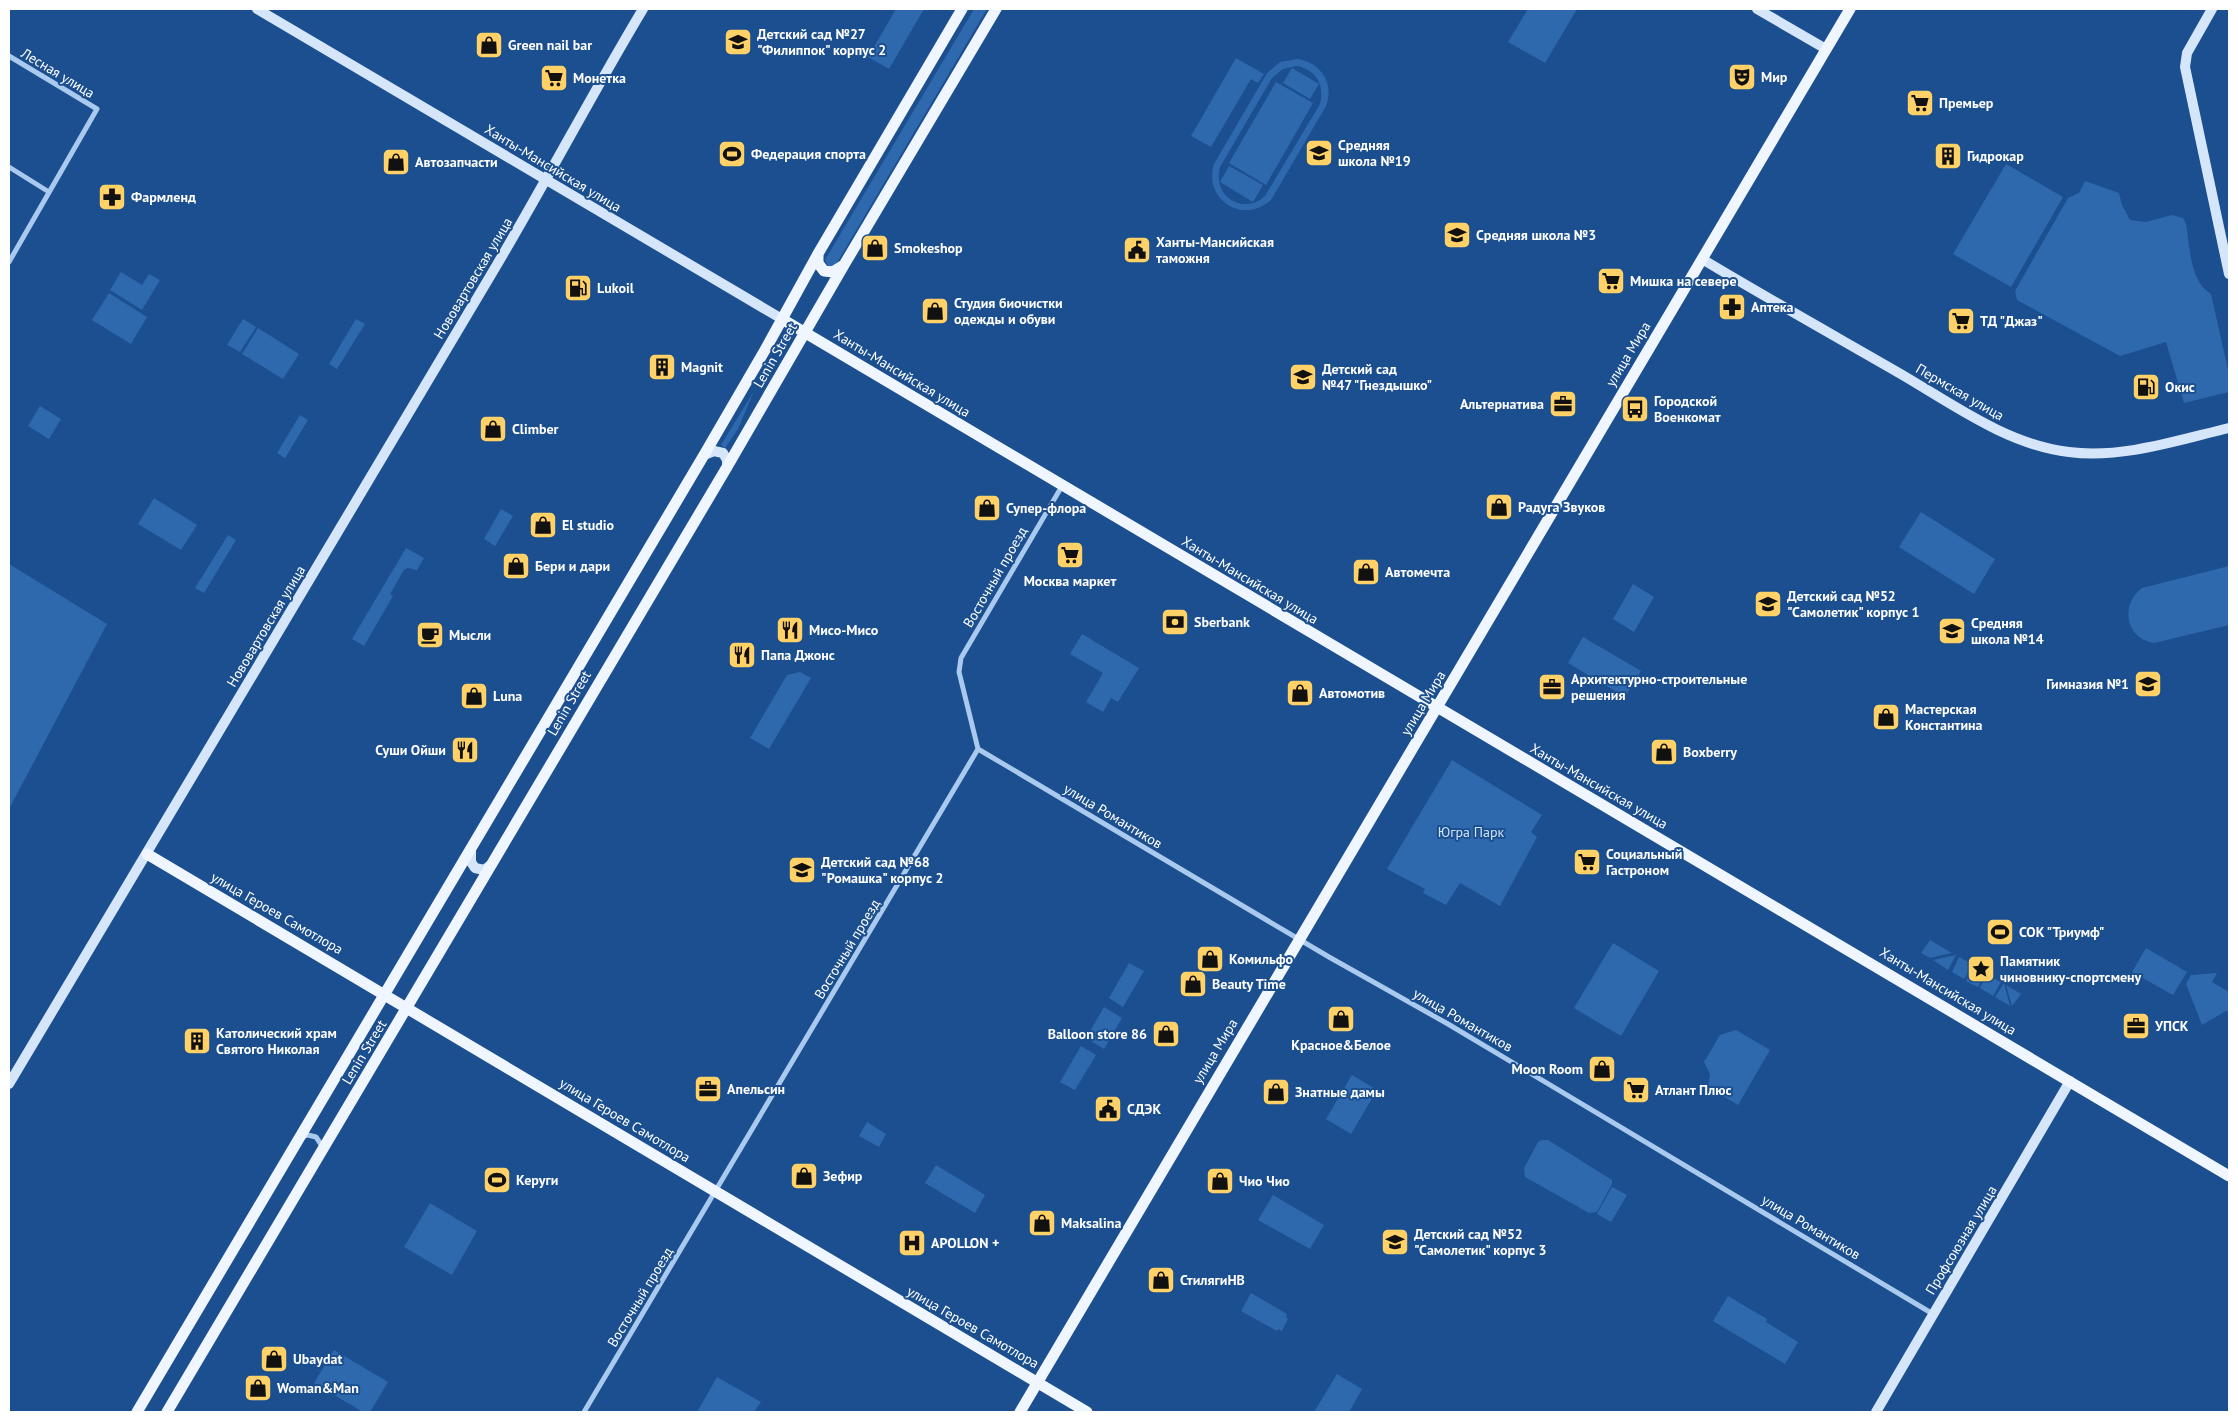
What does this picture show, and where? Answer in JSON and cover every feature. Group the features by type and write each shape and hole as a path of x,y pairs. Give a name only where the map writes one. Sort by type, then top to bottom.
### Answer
{"main road":[{"name":"Ханты-Мансийская улица","path":"257,9 2229,1176"},
{"name":"Нововартовская улица","path":"9,1084 496,268 544,180 643,9"},
{"name":"Lenin Street","path":"137,1412 386,995 704,455 819,252 962,9"},
{"name":"Lenin Street","path":"166,1412 408,1008 996,9"},
{"path":"1756,9 1826,49"},
{"name":"улица Мира","path":"1020,1412 1850,9"},
{"path":"2212,9 2187,53 2185,67 2229,274"},
{"path":"819,252 818,263 824,271 833,272 844,265"},
{"name":"Пермская улица","path":"1702,258 1995,428 2032,443 2071,452 2110,452 2158,444 2229,428"},
{"path":"704,455 714,451 723,453 727,460 727,467"},
{"path":"470,851 471,862 475,868 484,870 492,864"},
{"name":"улица Героев Самотлора","path":"147,854 1087,1412"},
{"name":"Профсоюзная улица","path":"1876,1412 2070,1081"}],"street":[{"name":"Лесная улица","path":"9,56 97,109 49,192"},
{"path":"9,167 49,192 9,262"},
{"name":"Восточный проезд","path":"584,1412 978,749 959,672 961,658 1062,486"},
{"name":"улица Романтиков","path":"978,749 1299,939 1448,1024 1933,1314"},
{"path":"300,1138 308,1135 316,1137 321,1143 322,1152"}],"green space":[{"path":"896,9 924,9 889,69 868,57"},
{"path":"974,9 987,9 835,266 828,266 825,260"},
{"path":"1528,9 1577,9 1545,63 1508,42"},
{"path":"1236,58 1264,74 1258,83 1251,79 1211,147 1191,136"},
{"path":"1297,59 1312,64 1319,69 1327,82 1328,98 1326,106 1271,200 1260,207 1249,210 1238,209 1228,205 1220,198 1214,188 1212,177 1214,164 1267,73 1280,62","holes":["1296,66 1314,74 1320,84 1320,104 1265,196 1256,202 1248,204 1231,200 1221,187 1220,167 1272,78 1283,69"]},
{"path":"1292,68 1319,84 1310,99 1283,83"},
{"path":"1276,82 1313,103 1266,185 1229,163"},
{"path":"2006,164 2063,197 2011,287 1953,254"},
{"path":"1229,166 1263,185 1253,202 1220,182"},
{"path":"2085,181 2119,193 2122,205 2130,220 2146,222 2172,215 2183,218 2186,224 2195,273 2204,288 2211,294 2229,374 2229,392 2184,403 2166,342 2120,356 2017,300 2015,291 2068,198 2079,193"},
{"path":"121,272 142,285 149,274 160,280 142,310 110,290"},
{"path":"109,293 147,317 131,344 92,320"},
{"path":"243,319 256,327 240,352 227,345"},
{"path":"356,319 365,324 337,369 329,364"},
{"path":"258,328 299,354 283,379 242,354"},
{"path":"754,391 738,429 725,448 721,445"},
{"path":"40,406 61,419 49,439 28,426"},
{"path":"300,415 308,420 285,458 277,453"},
{"path":"154,498 197,525 181,550 138,524"},
{"path":"501,509 513,516 495,546 484,539"},
{"path":"1921,512 1995,559 1974,594 1899,547"},
{"path":"228,535 236,540 204,593 195,588"},
{"path":"406,548 424,558 417,570 408,568 404,570 390,594 393,596 364,646 352,639"},
{"path":"9,564 107,624 9,809"},
{"path":"2229,566 2229,625 2154,643 2144,640 2132,628 2128,612 2135,595 2142,588"},
{"path":"1633,584 1654,597 1634,632 1613,619"},
{"path":"1082,634 1139,668 1118,702 1111,698 1103,712 1086,702 1103,673 1070,654"},
{"path":"1583,637 1641,671 1625,697 1568,663"},
{"path":"800,672 811,678 769,749 750,738 787,675"},
{"name":"Югра Парк","path":"1452,760 1542,815 1531,832 1537,837 1500,906 1460,883 1446,905 1423,893 1425,889 1387,869"},
{"path":"1930,940 1952,953 1930,958 1921,953"},
{"path":"1613,943 1659,971 1621,1036 1574,1008"},
{"path":"2146,948 2187,972 2173,995 2132,972"},
{"path":"1956,955 1948,970 1933,960"},
{"path":"1959,957 1973,965 1964,979 1952,972"},
{"path":"1129,963 1144,971 1123,1007 1109,998"},
{"path":"1974,967 1979,973 1984,974 1978,987 1966,981"},
{"path":"2217,973 2212,982 2229,992 2229,1012 2226,1011 2202,1025 2186,984 2191,975"},
{"path":"1987,975 2001,982 1993,996 1980,988"},
{"path":"2004,983 2010,1006 1995,997"},
{"path":"2006,985 2021,994 2012,1006"},
{"path":"1104,1007 1122,1018 1104,1049 1086,1038"},
{"path":"1736,1030 1770,1050 1738,1105 1708,1087 1710,1074 1704,1062 1720,1035"},
{"path":"1081,1046 1096,1055 1075,1090 1060,1082"},
{"path":"1352,1075 1377,1090 1351,1134 1326,1119"},
{"path":"867,1122 886,1134 879,1147 859,1136"},
{"path":"1548,1140 1612,1180 1612,1184 1597,1212 1589,1213 1525,1177 1524,1168 1538,1142"},
{"path":"936,1165 985,1195 975,1213 925,1183"},
{"path":"1612,1187 1627,1195 1611,1222 1597,1214"},
{"path":"1273,1195 1324,1225 1310,1249 1258,1220"},
{"path":"430,1203 477,1231 452,1275 404,1247"},
{"path":"1251,1293 1287,1314 1286,1317 1288,1319 1282,1331 1278,1329 1277,1331 1241,1311"},
{"path":"1728,1296 1767,1319 1766,1322 1798,1342 1785,1364 1713,1321"},
{"path":"334,1350 388,1382 370,1412 363,1412 314,1383"},
{"path":"1337,1374 1362,1389 1349,1412 1314,1412"},
{"path":"717,1377 761,1402 754,1412 697,1412"}],"place":[{"name":"Детский сад №27 \"Филиппок\" корпус 2","path":"738,42"},
{"name":"Green nail bar","path":"489,45"},
{"name":"Мир","path":"1742,77"},
{"name":"Монетка","path":"554,78"},
{"name":"Премьер","path":"1920,103"},
{"name":"Средняя школа №19","path":"1319,153"},
{"name":"Федерация спорта","path":"732,154"},
{"name":"Гидрокар","path":"1948,156"},
{"name":"Автозапчасти","path":"396,162"},
{"name":"Фармленд","path":"112,197"},
{"name":"Средняя школа №3","path":"1457,235"},
{"name":"Smokeshop","path":"875,248"},
{"name":"Ханты-Мансийская таможня","path":"1137,250"},
{"name":"Мишка на севере","path":"1611,281"},
{"name":"Lukoil","path":"578,288"},
{"name":"Аптека","path":"1732,307"},
{"name":"Студия биочистки одежды и обуви","path":"935,311"},
{"name":"ТД \"Джаз\"","path":"1961,321"},
{"name":"Magnit","path":"662,367"},
{"name":"Детский сад №47 \"Гнездышко\"","path":"1303,377"},
{"name":"Окис","path":"2146,387"},
{"name":"Альтернатива","path":"1563,404"},
{"name":"Городской Военкомат","path":"1635,409"},
{"name":"Climber","path":"493,429"},
{"name":"Радуга Звуков","path":"1499,507"},
{"name":"Супер-флора","path":"987,508"},
{"name":"El studio","path":"543,525"},
{"name":"Москва маркет","path":"1070,555"},
{"name":"Бери и дари","path":"516,566"},
{"name":"Автомечта","path":"1366,572"},
{"name":"Детский сад №52 \"Самолетик\" корпус 1","path":"1768,604"},
{"name":"Sberbank","path":"1175,622"},
{"name":"Мисо-Мисо","path":"790,630"},
{"name":"Средняя школа №14","path":"1952,631"},
{"name":"Мысли","path":"430,635"},
{"name":"Папа Джонс","path":"742,655"},
{"name":"Гимназия №1","path":"2148,684"},
{"name":"Архитектурно-строительные решения","path":"1552,687"},
{"name":"Автомотив","path":"1300,693"},
{"name":"Luna","path":"474,696"},
{"name":"Мастерская Константина","path":"1886,717"},
{"name":"Суши Ойши","path":"465,750"},
{"name":"Boxberry","path":"1664,752"},
{"name":"Социальный Гастроном","path":"1587,862"},
{"name":"Детский сад №68 \"Ромашка\" корпус 2","path":"802,870"},
{"name":"СОК \"Триумф\"","path":"2000,932"},
{"name":"Комильфо","path":"1210,959"},
{"name":"Памятник чиновнику-спортсмену","path":"1981,969"},
{"name":"Beauty Time","path":"1193,984"},
{"name":"Красное&Белое","path":"1341,1019"},
{"name":"УПСК","path":"2136,1026"},
{"name":"Balloon store 86","path":"1166,1034"},
{"name":"Католический храм Святого Николая","path":"197,1041"},
{"name":"Moon Room","path":"1602,1069"},
{"name":"Апельсин","path":"708,1089"},
{"name":"Атлант Плюс","path":"1636,1090"},
{"name":"Знатные дамы","path":"1276,1092"},
{"name":"СДЭК","path":"1108,1109"},
{"name":"Зефир","path":"804,1176"},
{"name":"Керуги","path":"497,1180"},
{"name":"Чио Чио","path":"1220,1181"},
{"name":"Maksalina","path":"1042,1223"},
{"name":"Детский сад №52 \"Самолетик\" корпус 3","path":"1395,1242"},
{"name":"APOLLON +","path":"912,1243"},
{"name":"СтилягиНВ","path":"1161,1280"},
{"name":"Ubaydat","path":"274,1359"},
{"name":"Woman&Man","path":"258,1388"}]}
